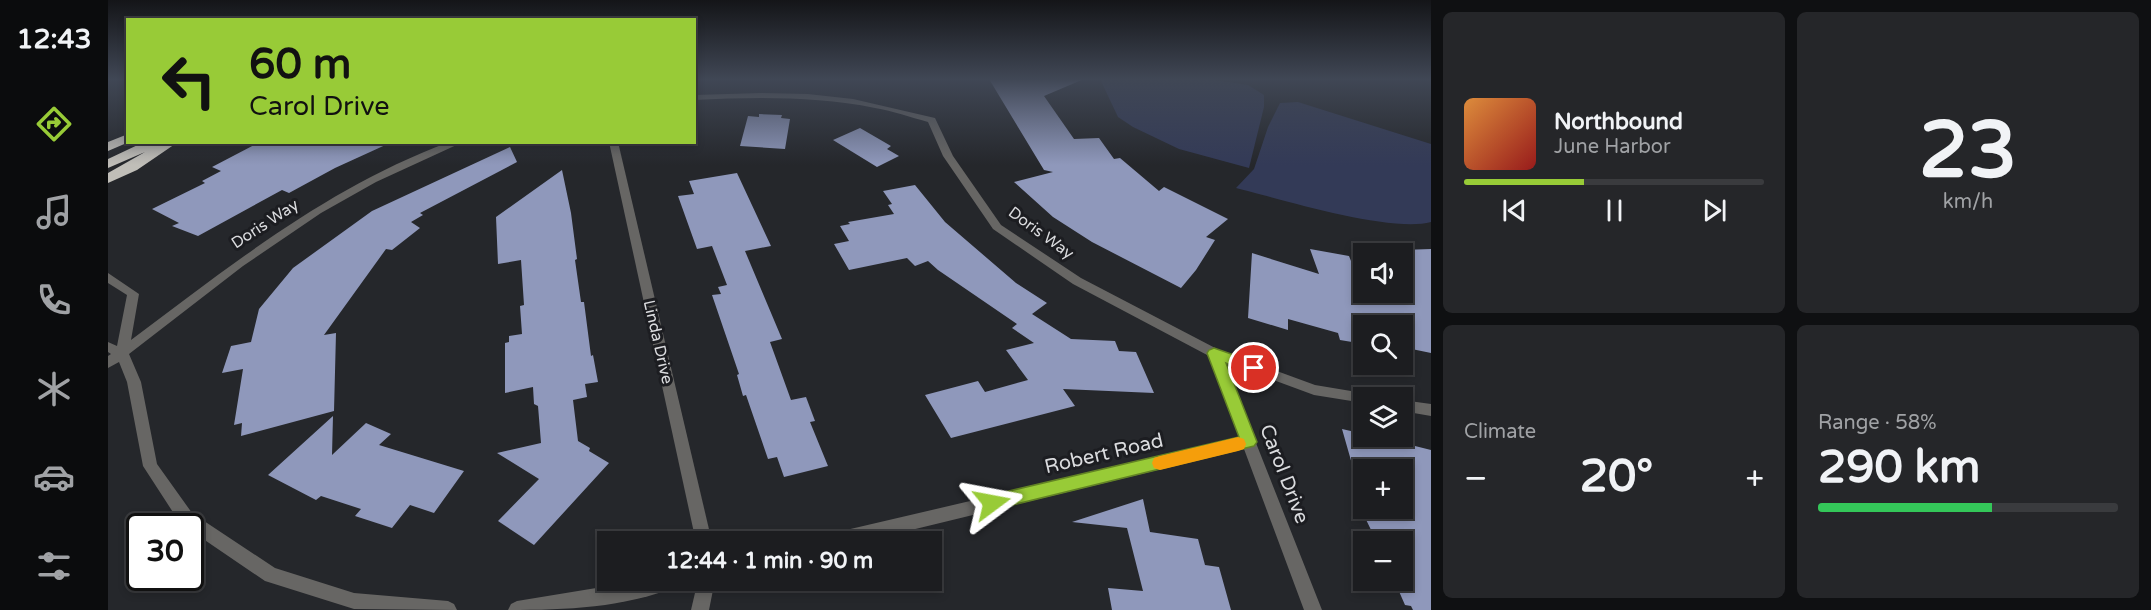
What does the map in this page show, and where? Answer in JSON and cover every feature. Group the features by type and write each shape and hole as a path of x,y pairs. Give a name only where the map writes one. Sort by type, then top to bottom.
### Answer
{"highway":[{"path":"108,147 126,139"},
{"path":"108,164 152,144"},
{"path":"108,179 168,144"}],"street":[{"name":"Doris Way","path":"883,107 932,120 948,156 997,227 1077,281 1214,353 1314,390 1353,396"},
{"name":"Doris Way","path":"108,363 115,350 288,229 383,174 454,144"},
{"name":"Linda Drive","path":"613,144 701,531"},
{"path":"108,277 133,294 115,350 134,382 150,466 186,518 271,575 354,601 448,610"},
{"name":"Carol Drive","path":"1214,353 1313,610"},
{"path":"1413,407 1431,410"},
{"name":"Robert Road","path":"875,531 1249,442"},
{"path":"518,610 638,591"},
{"path":"700,610 704,591"}],"shaded area":[{"path":"1113,107 1264,107 1249,168 1179,149 1133,127 1118,117"},
{"path":"1278,107 1315,107 1431,144 1431,222 1390,223 1363,219 1236,188 1254,169 1268,127"}],"building":[{"path":"1006,107 1052,107 1074,139 1099,138 1114,159 1120,158 1159,191 1164,187 1228,219 1206,237 1215,240 1196,270 1181,288 1092,242 1053,217 1014,182 1053,172 1044,170"},
{"path":"759,114 782,115 781,118 790,119 785,149 740,146 748,116 759,117"},
{"path":"860,128 891,146 887,149 899,156 877,167 833,140"},
{"path":"256,144 388,144 335,168 289,193 282,190 198,236 172,226 179,223 152,209 205,183 202,181 221,171 212,167"},
{"path":"510,147 517,162 420,213 423,215 411,222 420,228 392,250 386,249 324,335 336,333 334,411 241,436 242,423 234,425 243,369 222,373 231,346 251,342 259,309 293,268 372,211"},
{"path":"562,170 571,213 581,302 584,302 591,356 593,355 598,382 585,384 587,397 573,400 578,441 609,463 534,545 498,521 539,479 497,453 541,443 538,406 534,404 533,387 505,393 505,343 509,342 509,336 522,334 520,306 524,305 521,260 498,264 496,217"},
{"path":"737,173 771,246 745,251 782,339 770,342 791,400 806,397 815,421 810,422 828,466 784,477 777,457 768,459 746,395 743,396 737,375 739,374 712,295 721,294 718,287 727,285 712,246 697,249 678,196 694,194 689,181"},
{"path":"915,185 945,222 1016,283 1047,303 1032,314 1071,339 1115,341 1119,351 1136,352 1154,393 1063,389 1075,406 951,438 925,395 978,381 985,392 1028,380 1006,350 1034,343 1012,328 1017,324 928,261 915,266 907,258 849,270 834,244 849,241 840,226 850,224 848,222 894,214 888,205 892,204 883,191"},
{"path":"1310,249 1349,256 1353,266 1353,303 1402,305 1402,303 1413,303 1413,250 1431,249 1431,353 1413,349 1413,315 1353,315 1353,342 1340,340 1338,333 1288,319 1288,330 1248,318 1252,253 1319,274"},
{"path":"333,416 332,455 366,423 391,434 379,445 464,471 434,513 410,505 392,528 355,516 361,509 321,496 316,500 268,475"},
{"path":"1342,429 1353,432 1353,447 1413,446 1431,450 1431,610 1413,610 1411,606 1405,605 1399,591 1413,591 1413,531 1372,531 1366,519 1413,519 1413,459 1353,459 1353,468"},
{"path":"1143,499 1150,532 1198,539 1205,565 1219,567 1231,610 1112,610 1108,588 1143,591 1127,528 1072,522"}],"slow traffic":[{"path":"1160,463 1238,444"}],"route":[{"path":"992,503 1249,442 1214,353 1254,368"}]}
